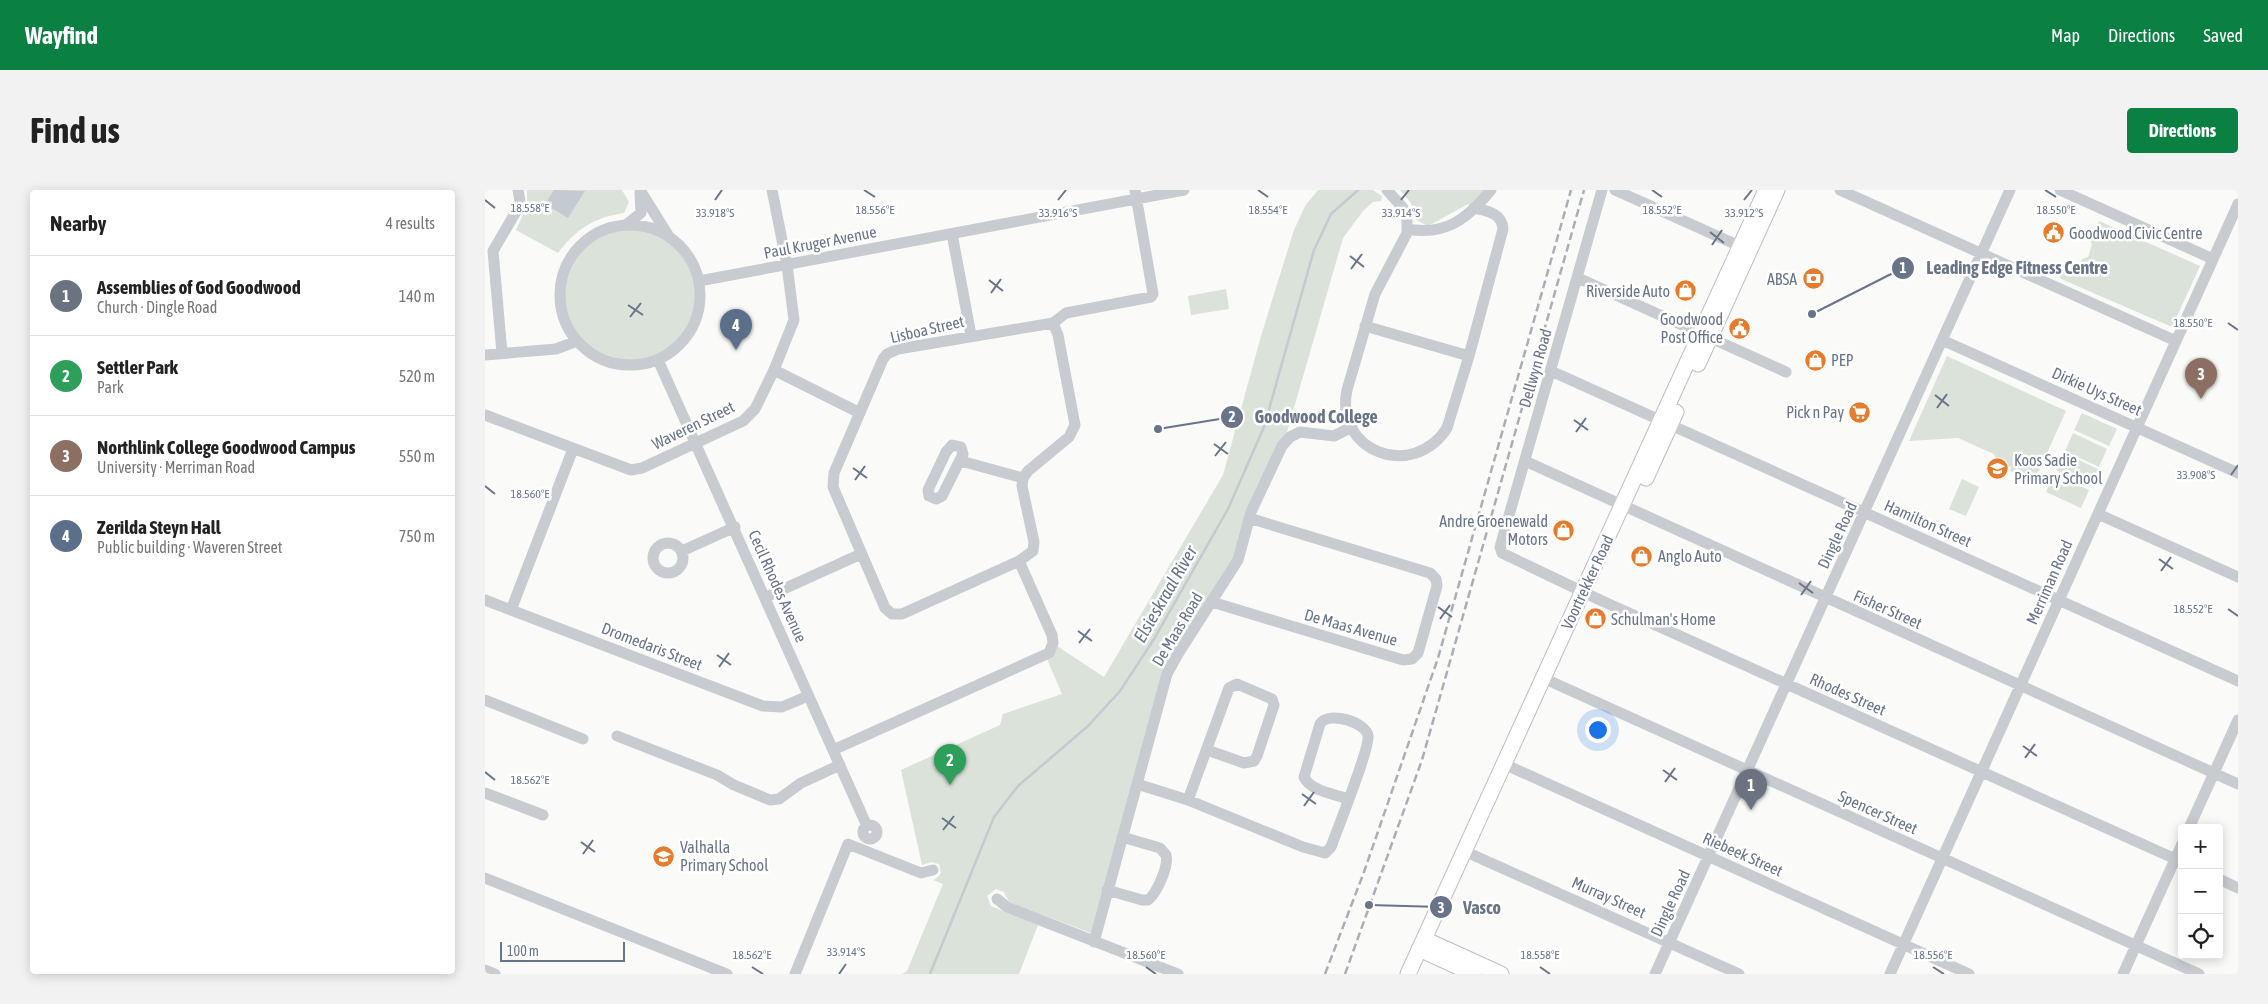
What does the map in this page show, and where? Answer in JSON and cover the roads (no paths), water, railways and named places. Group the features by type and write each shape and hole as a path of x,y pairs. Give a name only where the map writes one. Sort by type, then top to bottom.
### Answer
{"main road":[{"name":"Voortrekker Road","path":"1408,974 1426,946 1509,767 1744,249 1766,190"},
{"name":"Voortrekker Road","path":"1744,249 1777,190"},
{"name":"Voortrekker Road","path":"1419,974 1426,946"},
{"path":"1426,946 1474,974"},
{"path":"1426,946 1501,974"}],"street":[{"path":"502,353 489,251 517,210 520,201 518,190"},
{"path":"627,224 641,213 640,190"},
{"path":"640,190 668,235 688,255 699,281 700,305 692,328 678,346 658,360 637,365 614,364 590,353 577,342 567,326 561,308 560,290 563,272 578,248 592,236 609,228 627,224 641,225 668,235"},
{"name":"Waveren Street","path":"485,415 634,470 696,444 746,418 755,408 774,370 794,320 787,265 772,190"},
{"name":"Paul Kruger Avenue","path":"699,281 952,234 1136,194 1184,190"},
{"path":"1407,229 1430,232 1443,229 1474,208 1491,190"},
{"name":"Dellwyn Road","path":"1502,554 1500,547 1603,190"},
{"path":"1615,190 1744,249"},
{"path":"1840,190 2176,341"},
{"name":"Dingle Road","path":"1655,974 1866,513 2010,190"},
{"path":"2060,190 2213,259"},
{"path":"1389,191 1403,208 1407,229 1401,248 1376,290 1346,396 1347,413 1352,427 1368,446 1391,456 1411,455 1433,445 1447,428 1469,356 1503,229 1497,216 1474,208"},
{"name":"Lisboa Street","path":"1019,561 897,614 885,608 861,554 833,487 835,473 875,376 887,354 898,349 971,335 1053,324 1067,313 1150,298 1153,294 1136,194"},
{"name":"Merriman Road","path":"1890,974 2238,204"},
{"path":"952,234 971,335"},
{"path":"1577,278 1786,372"},
{"path":"833,750 1049,653 1052,647 1052,635 1019,561 1032,553 1034,545 1022,486 1023,478 1028,471 1069,437 1074,428 1075,417 1060,344 1053,324"},
{"path":"1365,326 1469,356"},
{"name":"Dirkie Uys Street","path":"1943,340 2238,473"},
{"path":"485,355 556,349 577,342"},
{"name":"Cecil Rhodes Avenue","path":"658,360 735,527 867,826"},
{"path":"774,370 860,413"},
{"name":"Hamilton Street","path":"1551,370 2238,681"},
{"name":"De Maas Road","path":"1094,942 1167,674 1238,560 1249,518 1280,450 1288,439 1300,432 1338,436 1352,427"},
{"path":"511,610 573,449"},
{"path":"961,461 1023,478"},
{"name":"Fisher Street","path":"1525,461 1825,599 2238,784"},
{"path":"2098,514 2238,577"},
{"name":"De Maas Avenue","path":"1212,602 1403,660 1412,658 1418,652 1437,586 1436,579 1430,573 1249,518"},
{"path":"682,551 735,527"},
{"path":"766,597 861,554"},
{"name":"Rhodes Street","path":"1502,554 2178,861"},
{"name":"Dromedaris Street","path":"485,600 763,706 782,707 809,696"},
{"name":"Spencer Street","path":"1548,680 2199,974"},
{"path":"1189,800 1230,686 1243,686 1272,698 1274,705 1254,761 1244,763 1207,750"},
{"path":"485,700 583,739"},
{"path":"1137,784 1189,800 1303,847 1325,853 1331,847 1348,799 1369,736 1366,730 1360,726 1330,717 1320,724 1304,777 1309,784 1348,799"},
{"path":"2191,824 2238,720"},
{"path":"617,736 717,775 734,785 770,800 779,799 801,782 840,765"},
{"name":"Riebeek Street","path":"1509,767 1969,974"},
{"path":"485,793 543,815"},
{"path":"1107,890 1148,900 1154,893 1167,862 1166,855 1160,848 1122,837"},
{"path":"795,974 848,844 921,873 933,870"},
{"name":"Murray Street","path":"1469,853 1739,974"},
{"path":"2123,974 2178,861"},
{"path":"485,878 703,970 727,974"},
{"path":"2223,881 2238,888"},
{"path":"997,898 1007,906 1157,970 1178,974"},
{"path":"485,970 495,974"}],"waterway":[{"name":"Elsieskraal River","path":"930,974 994,817 1018,786 1088,726 1120,691 1154,639 1228,509 1264,427 1314,250 1331,214 1358,190"}],"railway":[{"path":"1325,974 1364,872 1438,658 1571,190"},
{"path":"1345,974 1422,760 1584,190"}],"place":[{"name":"Goodwood Civic Centre","path":"2053,233"},
{"name":"ABSA","path":"1813,279"},
{"name":"Riverside Auto","path":"1686,291"},
{"name":"Leading Edge Fitness Centre","path":"1812,314"},
{"name":"Goodwood Post Office","path":"1739,328"},
{"name":"Zerilda Steyn Hall","path":"736,350"},
{"name":"PEP","path":"1815,360"},
{"name":"Northlink College Goodwood Campus","path":"2201,399"},
{"name":"Pick n Pay","path":"1860,412"},
{"name":"Goodwood College","path":"1158,429"},
{"name":"Koos Sadie Primary School","path":"1998,469"},
{"name":"Andre Groenewald Motors","path":"1564,530"},
{"name":"Anglo Auto","path":"1642,556"},
{"name":"Schulman's Home","path":"1595,619"},
{"name":"Settler Park","path":"950,785"},
{"name":"Assemblies of God Goodwood","path":"1751,810"},
{"name":"Valhalla Primary School","path":"664,856"},
{"name":"Vasco","path":"1369,905"}]}
